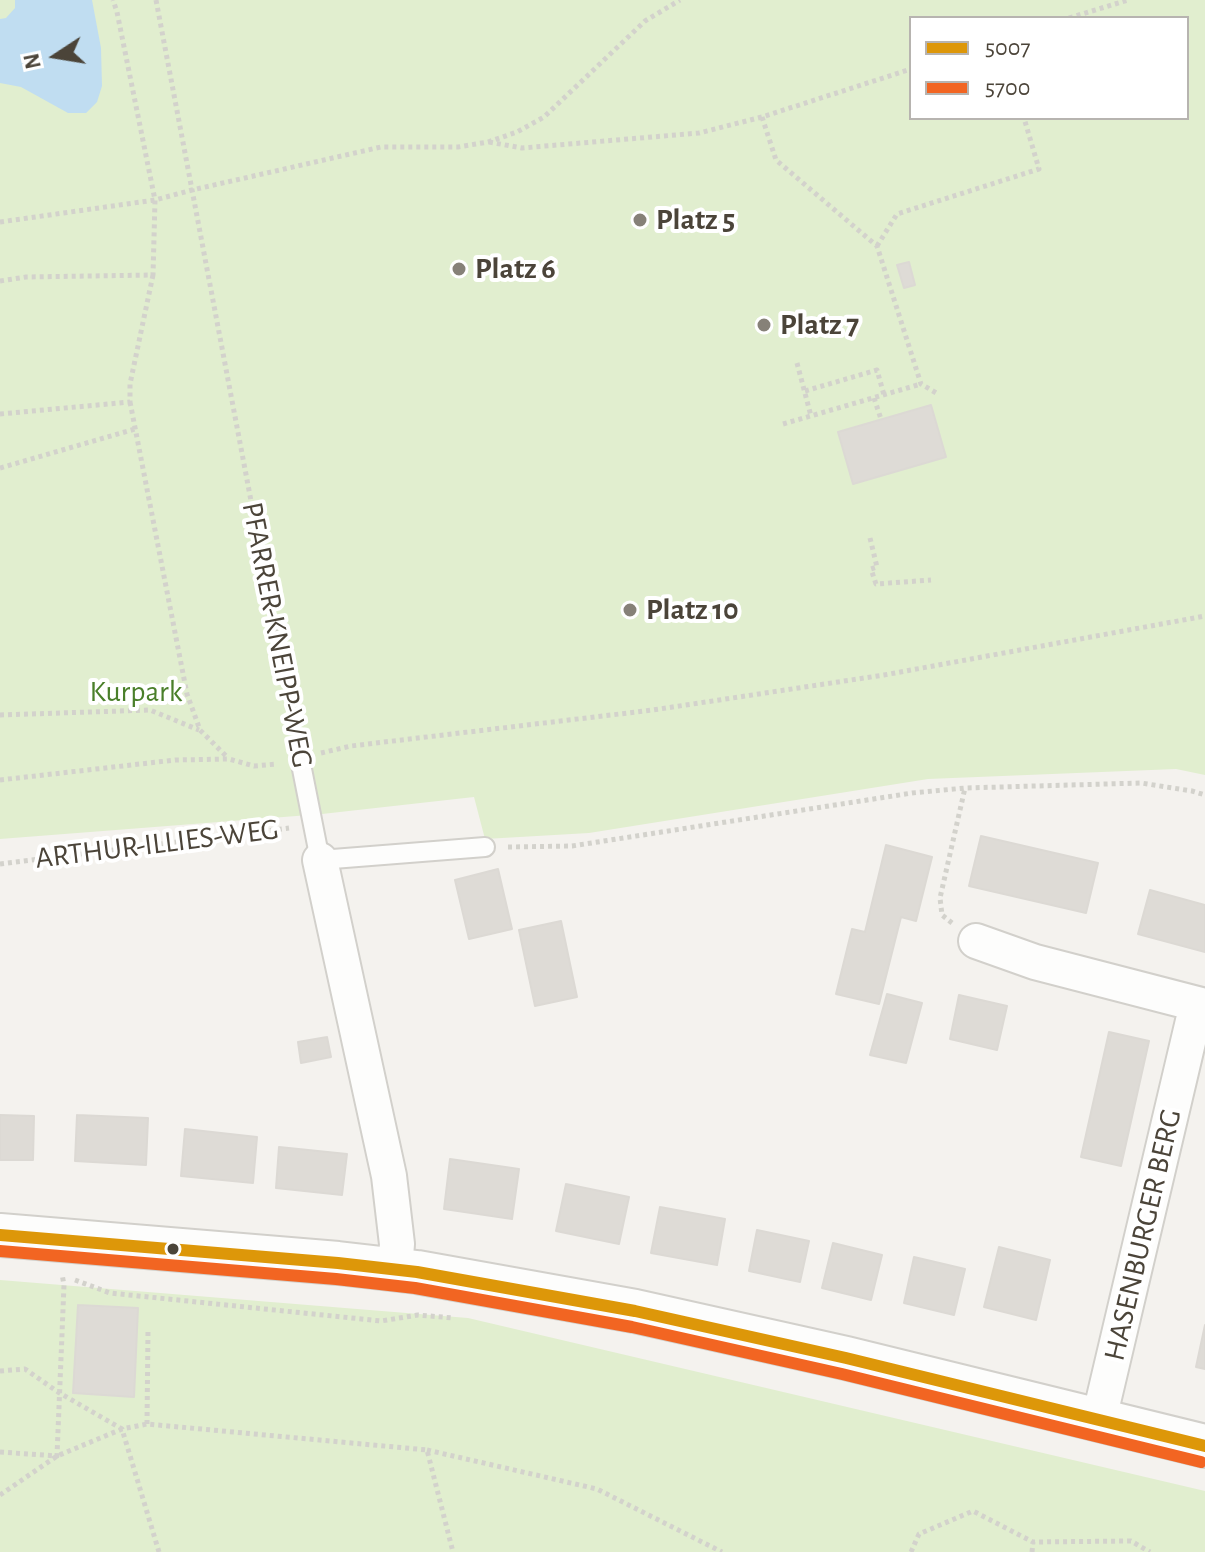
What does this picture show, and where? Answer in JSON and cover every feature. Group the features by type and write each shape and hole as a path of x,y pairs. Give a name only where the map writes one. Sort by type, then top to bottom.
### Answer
{"street":[{"name":"PFARRER-KNEIPP-WEG","path":"320,860 389,1176 397,1244 395,1269"},
{"name":"HASENBURGER BERG","path":"976,941 1035,962 1201,1005 1099,1419"},
{"path":"0,1235 395,1269 635,1311 846,1358 1205,1446"}],"lane":[{"name":"PFARRER-KNEIPP-WEG","path":"300,759 320,860"},
{"path":"320,860 485,847"}],"path":[{"path":"113,0 155,200 153,275 130,384 130,402 187,694 200,730"},
{"name":"PFARRER-KNEIPP-WEG","path":"156,0 300,759"},
{"path":"0,222 155,200 381,147 458,147 488,142 517,132 544,117 645,21 680,0"},
{"path":"1076,16 1128,0"},
{"path":"488,142 522,148 699,133 762,117 909,70"},
{"path":"762,117 776,160 877,246 921,384 938,394"},
{"path":"877,246 897,214 1039,169 1025,120"},
{"path":"0,281 26,277 153,275"},
{"path":"797,363 811,416"},
{"path":"805,391 877,370 884,395"},
{"path":"783,424 921,384"},
{"path":"874,398 881,419"},
{"path":"0,414 130,402"},
{"path":"0,468 135,429"},
{"path":"870,538 877,567 871,569 876,584 931,580"},
{"path":"0,780 175,760 229,759 254,766 272,765 351,746 653,710 884,675 1205,616"},
{"path":"0,715 150,710 200,730 229,759"},
{"path":"485,847 572,846 912,793 965,788 1141,783 1205,795"},
{"path":"940,898 965,788"},
{"name":"ARTHUR-ILLIES-WEG","path":"0,864 313,825"},
{"path":"57,1456 62,1274 110,1293 381,1321 418,1315 463,1319"},
{"path":"147,1424 148,1330"},
{"path":"0,1371 25,1369 122,1429 159,1552"},
{"path":"0,1495 57,1456 122,1429 147,1424 427,1450 597,1489 722,1552"},
{"path":"427,1450 453,1552"},
{"path":"0,1452 57,1456"},
{"path":"911,1552 919,1534 973,1511 1033,1542 1131,1541 1150,1552"},
{"path":"1032,1552 1033,1542"}],"green space":[{"name":"Kurpark","path":"0,0 1205,0 1205,775 1176,769 928,779 589,833 485,839 474,797 322,814 0,839"},
{"path":"0,1280 468,1318 1205,1491 1205,1552 0,1552"}],"water":[{"path":"15,0 92,0 101,48 102,86 97,102 86,113 68,113 21,87 0,83 0,19 6,18 15,8"}],"building":[{"path":"909,262 915,285 904,288 897,265"},
{"path":"931,405 946,457 853,484 838,432"},
{"path":"981,836 1098,863 1086,913 969,886"},
{"path":"886,845 932,857 916,921 901,917 879,1004 836,994 852,929 865,932"},
{"path":"498,869 512,929 469,939 455,880"},
{"path":"1150,890 1205,905 1205,952 1138,934"},
{"path":"561,921 577,997 535,1006 519,930"},
{"path":"887,994 922,1003 906,1063 870,1055"},
{"path":"959,995 1007,1006 997,1050 950,1039"},
{"path":"1109,1032 1149,1041 1121,1166 1081,1157"},
{"path":"327,1037 331,1057 301,1063 298,1042"},
{"path":"0,1115 34,1116 33,1160 0,1160"},
{"path":"77,1115 148,1118 146,1165 75,1161"},
{"path":"185,1129 257,1137 253,1183 181,1176"},
{"path":"279,1147 347,1154 342,1195 276,1188"},
{"path":"450,1159 519,1169 512,1219 444,1209"},
{"path":"566,1184 629,1197 619,1244 556,1231"},
{"path":"660,1207 725,1219 717,1265 651,1253"},
{"path":"757,1230 809,1241 800,1282 749,1271"},
{"path":"833,1243 882,1255 871,1300 822,1288"},
{"path":"999,1247 1050,1260 1036,1320 984,1307"},
{"path":"914,1257 965,1269 954,1315 904,1303"},
{"path":"78,1305 138,1308 134,1397 73,1393"},
{"path":"1205,1325 1205,1369 1196,1367"}],"transit line":[{"name":"5007","path":"0,1235 417,1272 635,1311 846,1358 1205,1446"},
{"name":"5700","path":"0,1251 415,1288 632,1327 842,1374 1201,1462"}],"place":[{"name":"Platz 5","path":"640,220"},
{"name":"Platz 6","path":"459,269"},
{"name":"Platz 7","path":"764,325"},
{"name":"Platz 10","path":"630,610"}]}
